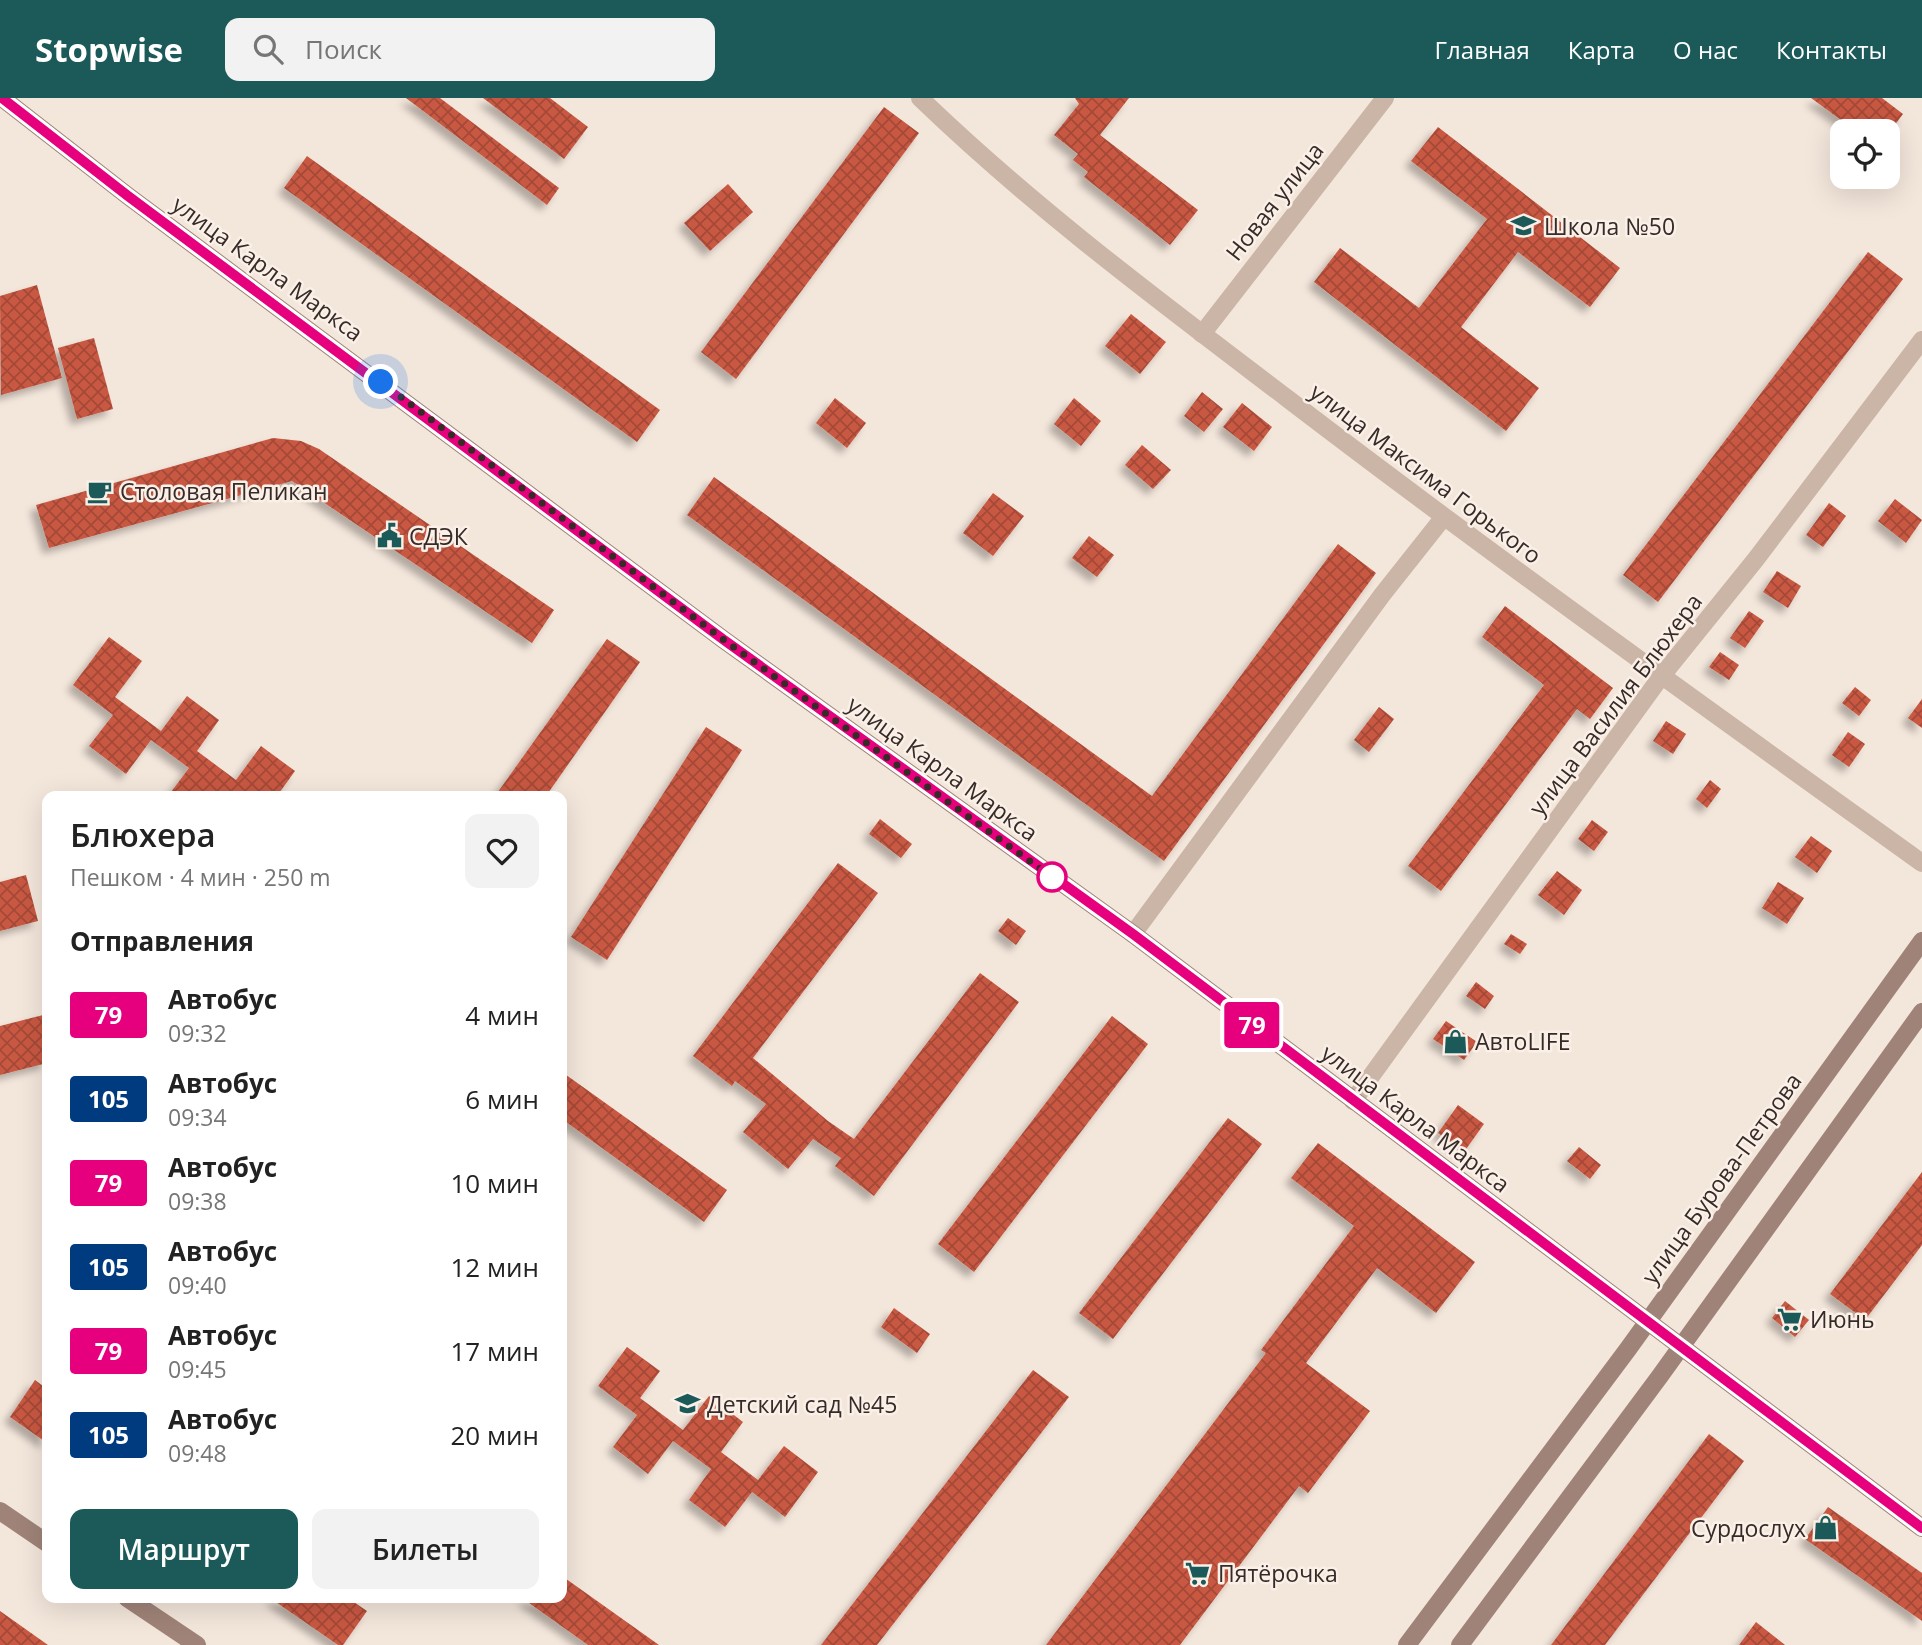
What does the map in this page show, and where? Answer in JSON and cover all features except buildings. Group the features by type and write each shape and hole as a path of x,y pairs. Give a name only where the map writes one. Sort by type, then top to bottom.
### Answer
{"main road":[{"name":"улица Карла Маркса","path":"2,98 128,196 724,640 1133,934 1647,1321 1679,1348 1922,1528"},
{"name":"улица Бурова-Петрова","path":"1407,1645 1647,1321 1922,941"},
{"path":"1460,1645 1922,1012"},
{"path":"0,1511 42,1540"},
{"path":"134,1603 197,1645"}],"street":[{"name":"улица Максима Горького","path":"920,98 986,162 1202,334 1660,678 1922,863"},
{"name":"Новая улица","path":"1202,334 1385,98"},
{"name":"улица Василия Блюхера","path":"1353,1101 1660,678 1756,559 1922,340"},
{"path":"1133,934 1382,595 1443,517"}],"bus line":[{"name":"79","path":"2,98 128,196 591,538 724,640 1133,934 1695,1360 1922,1528"}],"place":[{"name":"Школа №50","path":"1524,226"},
{"name":"Столовая Пеликан","path":"100,491"},
{"name":"СДЭК","path":"389,536"},
{"name":"АвтоLIFE","path":"1455,1041"},
{"name":"Июнь","path":"1790,1319"},
{"name":"Детский сад №45","path":"687,1404"},
{"name":"Сурдослух","path":"1826,1528"},
{"name":"Пятёрочка","path":"1198,1573"}],"route":[{"path":"381,382 724,640 1052,877"}]}
